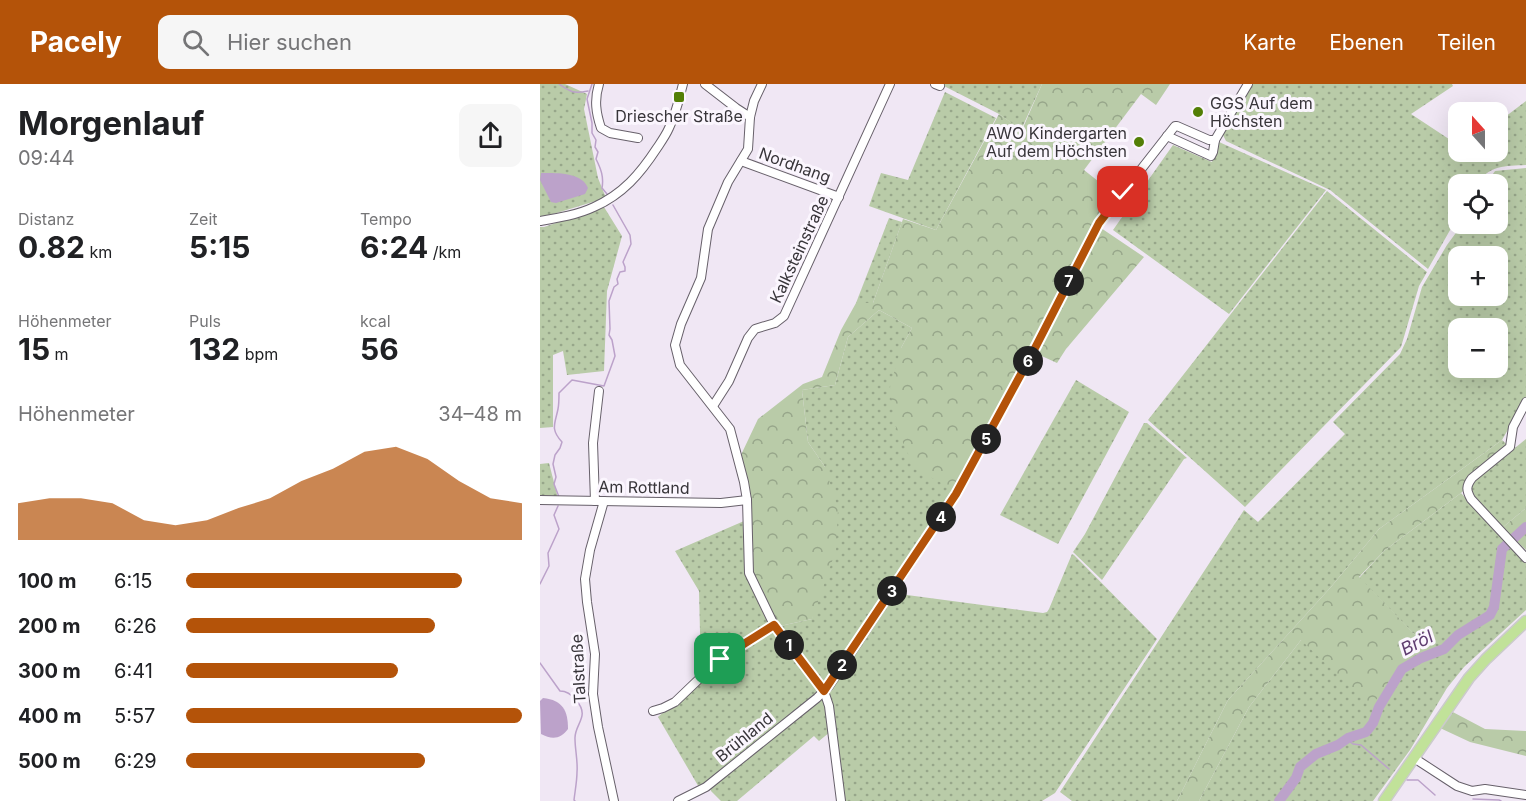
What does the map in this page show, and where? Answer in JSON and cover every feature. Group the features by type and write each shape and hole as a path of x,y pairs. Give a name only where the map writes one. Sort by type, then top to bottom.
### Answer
{"main road":[{"path":"1384,801 1469,678 1526,621"}],"street":[{"path":"599,84 595,106 601,129 638,138"},
{"path":"540,221 591,209 623,190 643,169 669,129 683,84"},
{"path":"705,84 750,117"},
{"path":"762,84 750,117 748,149 728,182 708,228 701,278 681,324 675,345 680,365 730,429 747,500 748,573 774,625 824,691 829,706 841,801"},
{"name":"Kalksteinstraße","path":"713,406 729,381 748,338 755,329 775,323 784,316 890,84"},
{"path":"1215,140 1209,140 1178,126 1175,126 1167,136 1211,156 1215,140 1248,84"},
{"name":"Brühland","path":"678,801 706,787 824,691 956,494 1033,352 1099,223 1167,136"},
{"name":"Nordhang","path":"741,161 839,197"},
{"name":"Talstraße","path":"599,391 593,443 599,501 585,579 595,654 593,694 597,727 614,801"},
{"path":"1526,402 1513,427 1510,447 1467,484 1467,491 1471,499 1526,558"},
{"name":"Am Rottland","path":"540,500 721,503 747,500"},
{"path":"653,711 675,702 720,659 774,625"},
{"path":"1414,758 1457,786 1472,791 1485,789 1526,795"}],"green space":[{"path":"540,84 565,84 587,94 584,109 598,178 606,198 540,218"},
{"path":"940,84 1042,84 1021,130 999,114"},
{"path":"1042,84 1170,84 1156,105 1141,94 1084,170 1117,196 1095,224 1144,257 1066,349 1057,363 1033,352 955,490 915,469 895,425 890,387 901,348 912,328 879,310 848,337 835,385 802,390 808,442 825,467 838,509 836,550 812,619 780,626 754,582 749,485 740,457 758,419 803,384 822,377 841,330 856,303 873,303 903,219 936,230 999,114 1022,130"},
{"path":"1250,84 1452,84 1453,86 1411,114 1448,138 1448,162 1508,162 1508,115 1526,101 1526,165 1504,166 1486,174 1448,174 1448,234 1428,269 1330,190 1226,141 1222,133"},
{"path":"945,92 996,118 936,230 869,206 881,173 908,180"},
{"path":"1219,142 1326,190 1229,314 1113,230 1173,145 1212,162"},
{"path":"1526,168 1526,398 1502,440 1379,529 1331,587 1228,700 1177,801 1072,801 1060,792 1244,510 1258,522 1345,434 1333,422 1400,354 1407,339 1422,287 1455,234 1508,234 1508,174 1493,174 1495,171"},
{"path":"1327,191 1427,272 1419,286 1401,347 1245,507 1148,420"},
{"path":"604,207 622,236 607,291 604,371 567,375 563,351 553,355 553,427 540,428 540,227"},
{"path":"889,218 902,222 873,303 856,303"},
{"path":"879,310 912,328 901,348 955,490 828,684 822,685 780,626 812,619 825,467 808,442 802,390 835,385 848,337"},
{"path":"1076,380 1129,412 1058,544 1000,515"},
{"path":"1144,423 1147,423 1187,458 1184,459 1102,580 1073,552 1085,534"},
{"path":"1526,439 1526,508 1502,528 1472,497 1469,485"},
{"path":"1502,440 1510,447 1461,493 1384,551 1359,577 1426,646 1370,706 1301,640 1249,707 1199,801 1177,801 1228,700 1331,587 1379,529"},
{"path":"549,463 558,498 540,498 540,464"},
{"path":"1461,493 1526,562 1526,610 1464,667 1447,688 1410,750 1373,801 1199,801 1249,707 1301,640 1426,646 1359,578 1384,551"},
{"path":"1526,508 1526,550 1502,528"},
{"path":"744,521 746,573 773,624 701,674 699,591 675,551"},
{"path":"1072,554 1157,639 1055,793 1042,801 845,801 828,693 892,593 1043,613 1049,609"},
{"path":"774,628 820,692 700,789 658,717 718,663"},
{"path":"821,699 824,699 830,732 819,741 814,736 737,801 721,801 711,791 710,788"},
{"path":"1449,710 1485,729 1526,731 1526,756 1470,742 1440,728"}],"shaded area":[{"path":"541,173 574,176 585,183 588,188 585,194 556,203 551,202 540,180"},
{"path":"543,698 560,704 565,712 568,729 559,737 553,738 541,734 540,701"}],"waterway":[{"path":"559,84 572,92 588,91"},
{"path":"592,84 587,99 592,133 596,140 595,147 598,152 596,159 601,170 602,188 607,194"},
{"path":"559,497 554,484 556,477 553,464 562,442 554,426 559,393 572,380 604,386 615,356 609,335 609,301 614,287 618,284 617,279 620,272 625,271 623,262 631,244 630,235 613,205"},
{"path":"540,584 549,566 548,553 559,529 554,515 558,506"},
{"name":"Bröl","path":"1279,801 1296,778 1300,767 1316,754 1366,732 1402,669 1444,649 1458,635 1490,615 1494,607 1502,549 1526,527"},
{"path":"540,663 560,691 573,696 582,711 575,734 577,768 575,801"},
{"path":"1346,739 1353,744 1361,745 1389,769"},
{"path":"1407,780 1418,780 1435,795"},
{"path":"1473,799 1501,801"}],"place":[{"name":"Driescher Straße","path":"679,97"},
{"name":"GGS Auf dem Höchsten","path":"1198,112"},
{"name":"AWO Kindergarten Auf dem Höchsten","path":"1139,142"}],"route":[{"path":"720,659 774,625 824,691 829,686 956,494 1033,352 1099,223 1123,192"}]}
